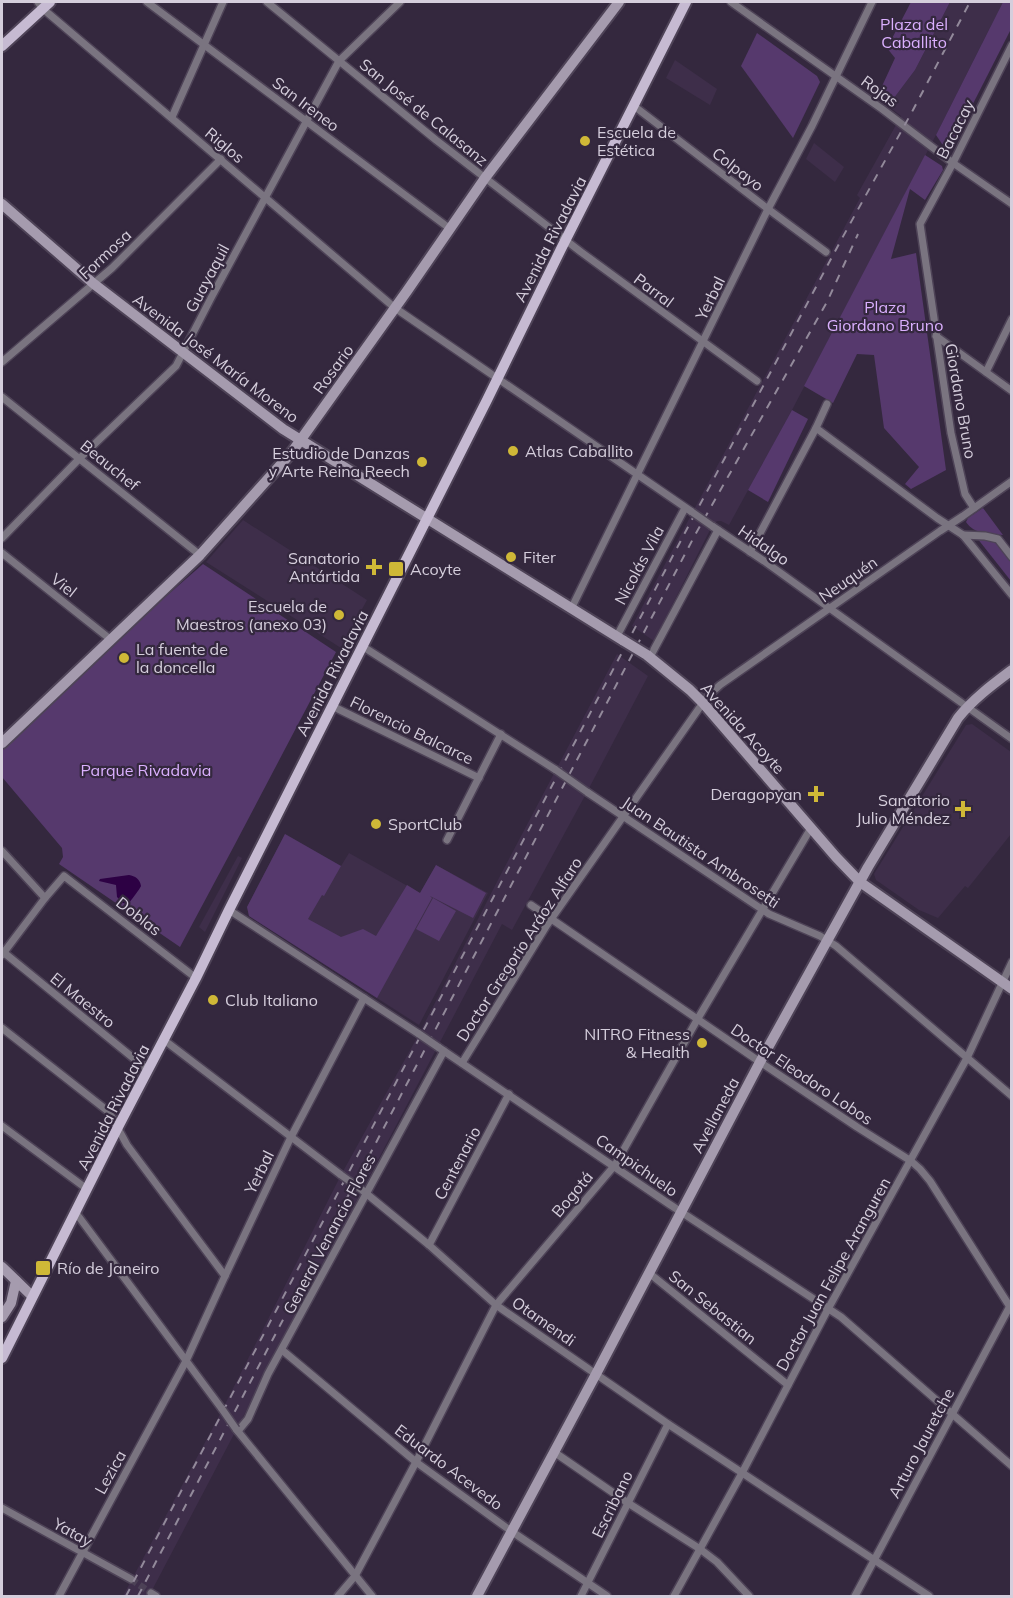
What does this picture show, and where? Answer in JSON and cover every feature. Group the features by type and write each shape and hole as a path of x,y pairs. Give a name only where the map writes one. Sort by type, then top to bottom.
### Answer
{"main road":[{"name":"Avenida Rivadavia","path":"2,1358 196,978 686,2"},
{"path":"2,46 44,4"}],"street":[{"name":"San Ireneo","path":"147,2 449,228"},
{"path":"172,117 223,2"},
{"name":"San José de Calasanz","path":"267,2 436,140 566,240"},
{"name":"Guayaquil","path":"2,538 80,458 176,366 339,61 400,2"},
{"name":"Rosario","path":"2,742 200,555 281,465 301,441 485,178 619,2"},
{"name":"Rojas","path":"731,2 1011,204"},
{"name":"Yerbal","path":"572,607 872,2"},
{"name":"Riglos","path":"44,4 395,308 497,380"},
{"name":"Bacacay","path":"920,224 1011,45"},
{"name":"Colpayo","path":"634,106 826,252"},
{"name":"Formosa","path":"2,362 112,268 221,159"},
{"name":"Avenida José María Moreno","path":"2,204 94,284 301,441 426,518"},
{"name":"Giordano Bruno","path":"920,224 951,434 965,494 974,508"},
{"name":"Parral","path":"566,240 756,381"},
{"path":"986,372 1011,318"},
{"path":"936,336 1011,391"},
{"name":"Hidalgo","path":"497,380 750,552 1011,739"},
{"name":"Beauchef","path":"2,397 200,555"},
{"path":"750,552 827,404"},
{"path":"816,428 963,535 1011,595"},
{"name":"Neuquén","path":"703,703 720,685 1011,481"},
{"name":"Nicolás Vila","path":"621,638 688,510"},
{"name":"Avenida Acoyte","path":"426,518 648,656 703,703 860,882 1011,989"},
{"path":"648,656 715,528"},
{"path":"963,535 998,539 1011,557"},
{"name":"Viel","path":"2,553 110,639"},
{"name":"Juan Bautista Ambrosetti","path":"363,646 556,770 775,918 828,940 1011,1096"},
{"name":"Avellaneda","path":"477,1596 760,1062 860,882 958,718 967,706 1011,670"},
{"name":"Doctor Gregorio Aráoz Alfaro","path":"462,1063 551,919 703,703"},
{"name":"Florencio Balcarce","path":"332,706 479,778"},
{"path":"447,840 501,735"},
{"name":"Bogotá","path":"338,1596 355,1576 496,1305 615,1165 697,1020 811,828"},
{"path":"2,851 45,898 2,953"},
{"name":"Doblas","path":"45,898 64,876 196,978"},
{"name":"Doctor Eleodoro Lobos","path":"531,905 697,1020 911,1161 930,1181 1011,1307"},
{"name":"Campichuelo","path":"229,910 419,1034 681,1212 841,1317 1011,1466"},
{"name":"El Maestro","path":"2,953 148,1070"},
{"name":"Doctor Juan Felipe Aranguren","path":"674,1596 828,1309 967,1058 1011,962"},
{"name":"Yerbal","path":"186,1361 291,1137 364,999"},
{"path":"2,1028 109,1112 127,1145 225,1276"},
{"name":"Otamendi","path":"164,1041 364,1191 496,1305 668,1424 929,1596"},
{"name":"General Venancio Flores","path":"237,1430 248,1419 268,1374 441,1049"},
{"name":"Centenario","path":"429,1245 509,1094"},
{"path":"2,1126 87,1189"},
{"path":"76,1213 237,1430 372,1596"},
{"path":"2,1267 32,1296"},
{"name":"San Sebastian","path":"649,1273 788,1386"},
{"path":"2,1317 11,1303 16,1281"},
{"name":"Arturo Jauretche","path":"855,1596 1011,1307"},
{"name":"Eduardo Acevedo","path":"282,1350 416,1462 511,1531 607,1596"},
{"name":"Lezica","path":"59,1596 186,1361"},
{"name":"Escribano","path":"581,1596 668,1424"},
{"path":"554,1452 700,1549 717,1562 749,1596"},
{"name":"Yatay","path":"2,1508 131,1579"}],"shaded area":[{"path":"950,2 1003,2 792,410 729,525 717,521 712,526 654,641 632,626 860,198 857,195 901,116 888,106 915,70"},
{"path":"675,60 717,89 710,105 666,78"},
{"path":"814,143 844,167 835,182 806,159"},
{"path":"243,520 367,600 341,648 206,562"},
{"path":"617,654 648,676 512,930 502,924 149,1596 123,1596 218,1418 341,1175 419,1034"},
{"name":"Sanatorio Julio Méndez","path":"972,724 1011,752 1011,834 968,888 965,886 938,918 919,910 876,880 874,874 966,725"},
{"path":"285,834 341,866 349,853 420,893 436,865 488,893 419,1025 249,916 247,907"},
{"path":"238,856 242,858 205,932 199,927"},
{"path":"129,875 137,878 141,886 128,904 123,903 117,897 116,885 99,881 100,879"}],"green space":[{"name":"Plaza del Caballito","path":"911,2 950,2 915,70 888,106 877,97 895,58 887,48"},
{"path":"1003,2 1011,2 1011,29 952,145 942,144 936,135"},
{"path":"757,33 817,76 820,82 793,138 741,66"},
{"name":"Plaza Giordano Bruno","path":"925,155 942,166 943,170 925,200 910,189 891,259 916,253 946,470 911,489 905,484 919,467 884,428 874,355 857,354 833,403 804,386"},
{"path":"792,410 808,419 768,502 748,490"},
{"path":"983,508 1003,535 978,531 966,522 968,518"},
{"path":"977,538 996,542 1011,562 1011,581"},
{"name":"Parque Rivadavia","path":"203,564 336,652 180,947 59,864 63,857 62,848 2,777 2,748"},
{"path":"285,834 341,866 308,919 341,937 363,929 376,936 407,885 420,893 436,865 486,893 473,918 430,896 432,898 377,998 249,916 247,907"},
{"path":"433,898 456,911 439,941 416,929"}],"tunnel":[{"path":"131,1579 151,1593"}],"railway":[{"path":"126,1596 688,527 970,2"},
{"path":"138,1596 695,535 827,302 858,234"}],"place":[{"name":"Escuela de Estética","path":"585,141"},
{"name":"Atlas Caballito","path":"513,451"},
{"name":"Estudio de Danzas y Arte Reina Reech","path":"422,462"},
{"name":"Fiter","path":"511,557"},
{"name":"Sanatorio Antártida","path":"374,567"},
{"name":"Acoyte","path":"396,569"},
{"name":"Escuela de Maestros (anexo 03)","path":"339,615"},
{"name":"La fuente de la doncella","path":"124,658"},
{"name":"Deragopyan","path":"816,794"},
{"name":"Sanatorio Julio Méndez","path":"963,809"},
{"name":"SportClub","path":"376,824"},
{"name":"Club Italiano","path":"213,1000"},
{"name":"NITRO Fitness & Health","path":"702,1043"},
{"name":"Río de Janeiro","path":"43,1268"}]}
